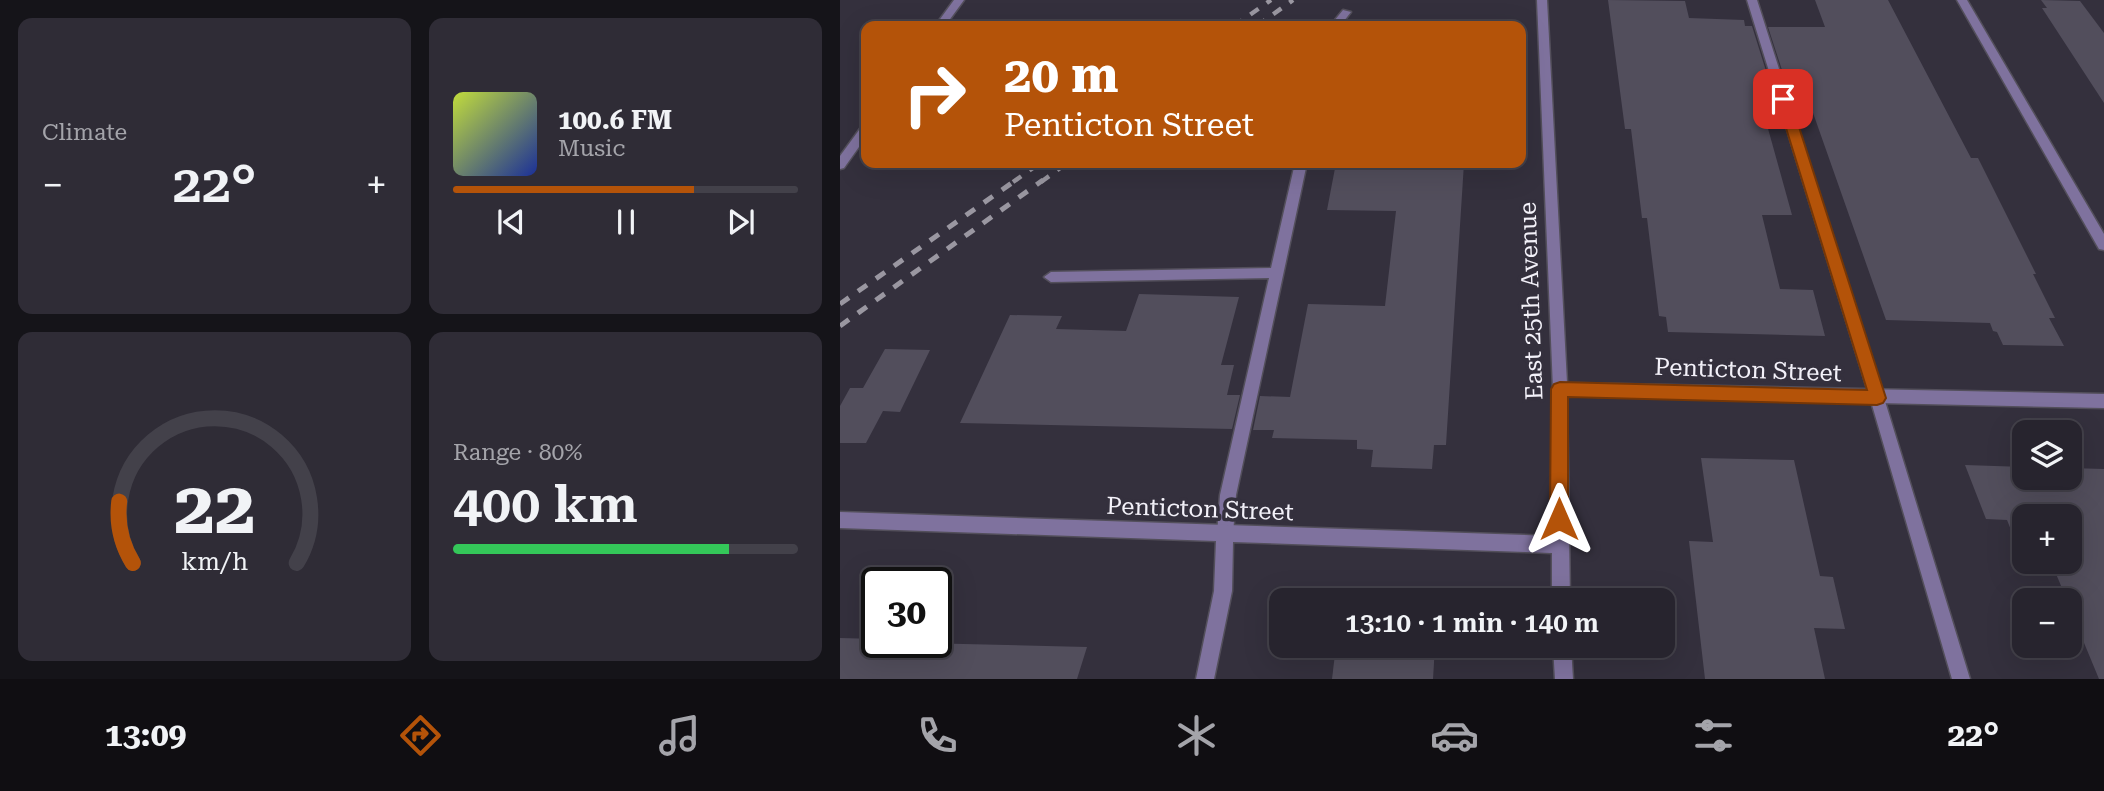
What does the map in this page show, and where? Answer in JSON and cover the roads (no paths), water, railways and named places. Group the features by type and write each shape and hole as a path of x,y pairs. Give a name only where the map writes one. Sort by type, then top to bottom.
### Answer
{"street":[{"path":"944,21 959,0"},
{"name":"East 25th Avenue","path":"1542,0 1560,389 1561,588"},
{"path":"1752,0 1877,398 1961,679"},
{"path":"1962,0 2104,245"},
{"path":"1339,21 1346,12"},
{"path":"840,165 861,136"},
{"path":"1205,679 1223,591 1228,495 1300,168"},
{"path":"1051,277 1277,273"},
{"name":"Penticton Street","path":"1560,389 2104,401"},
{"name":"Penticton Street","path":"840,520 1559,545"},
{"path":"1563,658 1564,679"}],"railway":[{"path":"1241,21 1271,0"},
{"path":"1264,21 1293,0"},
{"path":"1013,182 1033,168"},
{"path":"1041,182 1060,168"},
{"path":"840,304 1016,180"},
{"path":"840,326 1043,180"}]}
